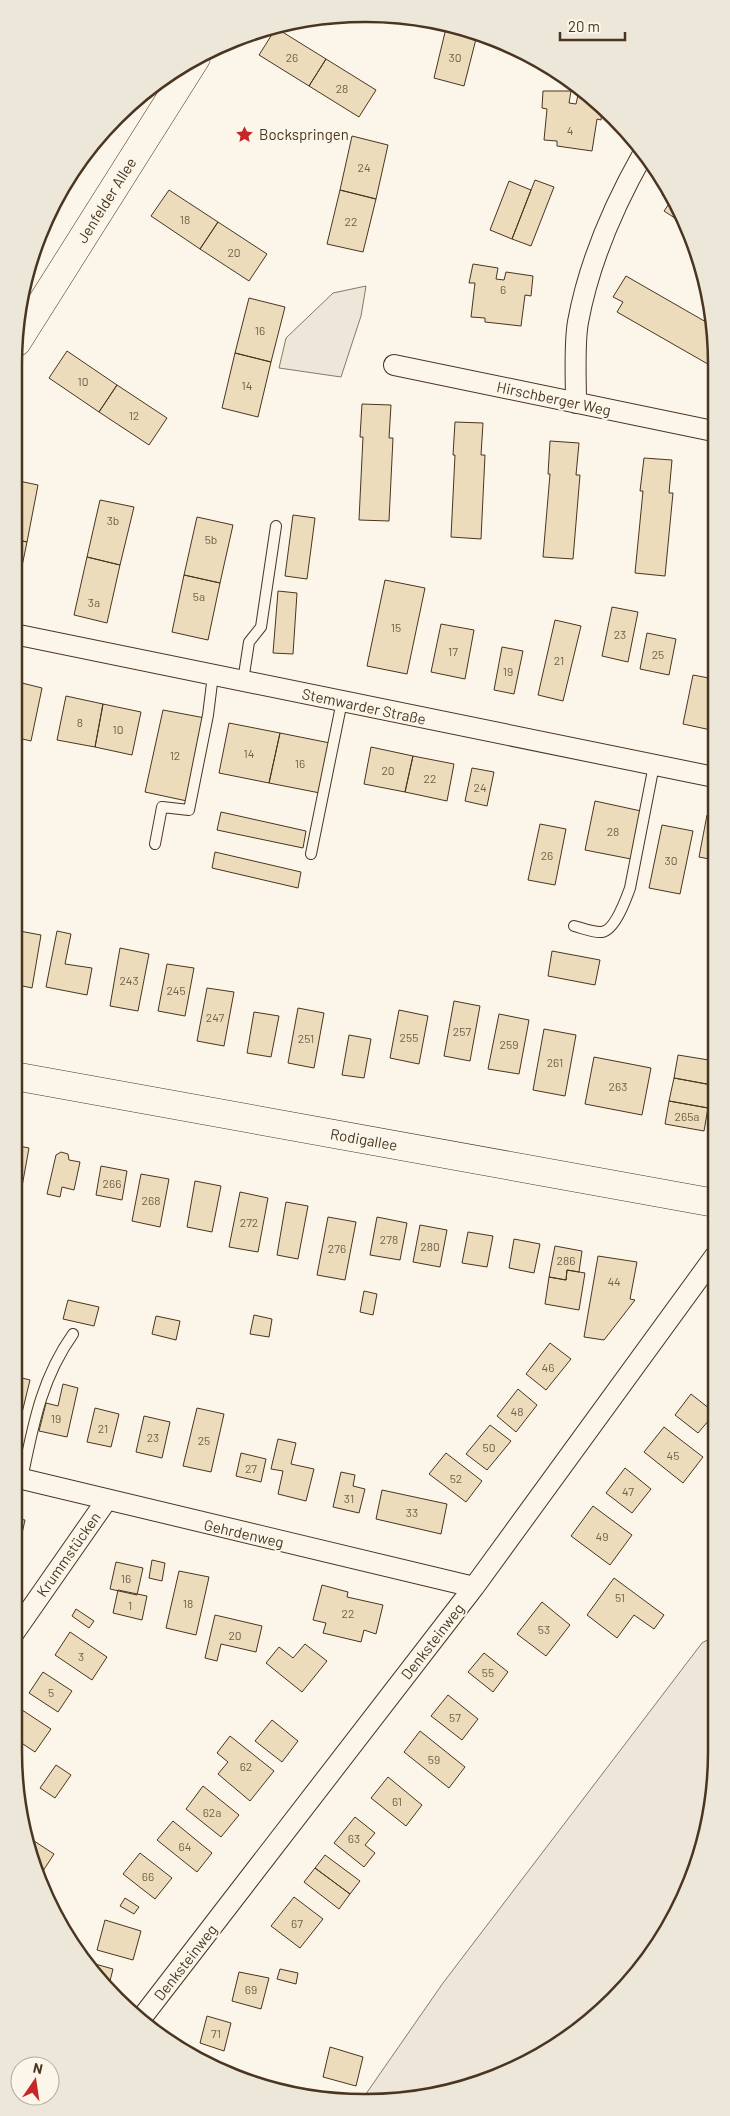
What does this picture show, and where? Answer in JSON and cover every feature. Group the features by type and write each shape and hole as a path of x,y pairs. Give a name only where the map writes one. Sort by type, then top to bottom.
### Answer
{"main road":[{"name":"Jenfelder Allee","path":"29,309 186,73"},
{"name":"Rodigallee","path":"22,1077 708,1202"}],"street":[{"path":"576,403 578,324 592,268 597,249 618,198 639,159"},
{"name":"Hirschberger Weg","path":"394,365 708,430"},
{"name":"Stemwarder Straße","path":"22,636 708,776"},
{"name":"Denksteinweg","path":"145,2014 474,1587 708,1266"},
{"name":"Gehrdenweg","path":"22,1479 106,1501 474,1587"},
{"name":"Krummstücken","path":"22,1622 106,1501"}],"lane":[{"path":"243,681 249,642 260,627 276,526"},
{"path":"155,844 162,807 188,810 208,715 214,675"},
{"path":"311,854 342,701"},
{"path":"574,926 604,932 608,930 625,904 630,888 654,765"},
{"path":"22,1463 40,1397 58,1355 73,1334"}],"shaded area":[{"path":"366,286 361,316 341,377 279,368 286,338 333,293"},
{"path":"708,1640 708,1751 705,1796 701,1818 689,1861 672,1902 662,1922 637,1960 591,2009 574,2023 536,2048 516,2058 454,2082 410,2091 366,2094 443,1983 702,1643"}],"building":[{"path":"283,32 326,59 309,86 259,55 271,36"},
{"path":"445,32 475,41 464,86 434,78"},
{"path":"326,59 376,90 359,117 309,86"},
{"path":"543,91 571,91 569,103 576,104 578,96 591,107 601,117 601,120 597,119 592,151 557,146 557,141 544,140 547,109 542,108"},
{"path":"352,136 388,145 376,199 340,190"},
{"path":"535,180 554,187 531,246 512,239"},
{"path":"509,181 531,190 512,239 490,230"},
{"path":"169,190 218,222 200,249 151,216"},
{"path":"340,190 376,199 363,252 327,244"},
{"path":"668,206 673,217 664,211"},
{"path":"218,222 267,254 249,281 200,249"},
{"path":"473,264 498,268 496,279 504,280 506,272 533,276 531,296 525,295 521,326 485,322 485,318 471,317 475,283 469,283"},
{"path":"626,276 705,321 708,364 617,312 623,302 613,297"},
{"path":"249,298 285,307 271,362 235,353"},
{"path":"67,351 117,385 99,412 49,378"},
{"path":"235,353 271,362 258,417 222,408"},
{"path":"117,385 167,418 149,445 99,412"},
{"path":"362,404 391,405 389,438 393,438 389,521 359,520 363,437 360,437"},
{"path":"455,422 483,423 481,455 485,455 481,539 451,537"},
{"path":"550,441 579,443 576,475 580,475 573,559 543,557 550,474 548,474"},
{"path":"644,458 672,460 669,493 673,493 665,576 635,573 643,491 640,491"},
{"path":"22,482 38,485 27,542 22,541"},
{"path":"100,500 134,507 120,565 87,557"},
{"path":"293,515 315,518 307,579 285,576"},
{"path":"197,517 233,525 220,583 184,575"},
{"path":"22,541 27,542 22,566"},
{"path":"87,557 120,565 107,623 74,615"},
{"path":"184,575 220,583 208,640 172,632"},
{"path":"385,580 425,588 407,674 367,666"},
{"path":"278,591 297,593 293,654 273,653"},
{"path":"612,607 638,612 628,662 602,656"},
{"path":"555,620 581,626 563,701 538,695"},
{"path":"441,624 474,630 465,679 431,672"},
{"path":"647,633 676,639 669,675 640,669"},
{"path":"502,647 523,651 514,694 494,690"},
{"path":"693,675 708,678 708,729 683,724"},
{"path":"22,683 42,688 31,741 22,739"},
{"path":"66,696 103,704 95,747 57,740"},
{"path":"103,704 141,712 132,755 95,747"},
{"path":"163,710 205,718 187,801 145,792"},
{"path":"229,723 280,733 269,783 219,773"},
{"path":"280,733 330,743 320,793 269,783"},
{"path":"371,747 413,756 405,792 364,784"},
{"path":"413,756 454,764 447,801 405,792"},
{"path":"472,768 494,772 487,806 465,801"},
{"path":"595,801 641,811 631,859 585,850"},
{"path":"221,812 306,831 303,848 217,830"},
{"path":"707,815 708,815 708,859 699,857"},
{"path":"540,824 566,829 555,885 528,880"},
{"path":"662,825 693,831 680,894 649,888"},
{"path":"215,852 301,872 298,888 212,868"},
{"path":"22,931 41,935 32,988 22,986"},
{"path":"57,931 71,934 65,964 92,968 87,995 46,987"},
{"path":"120,948 149,954 138,1011 110,1006"},
{"path":"552,951 600,960 595,985 548,976"},
{"path":"167,964 194,968 185,1016 158,1011"},
{"path":"207,988 234,992 224,1046 197,1041"},
{"path":"454,1001 480,1006 470,1061 444,1056"},
{"path":"298,1008 324,1013 314,1068 288,1063"},
{"path":"399,1010 428,1016 419,1064 390,1058"},
{"path":"254,1012 279,1016 271,1057 247,1053"},
{"path":"499,1014 529,1020 519,1074 488,1069"},
{"path":"544,1029 576,1035 565,1096 533,1090"},
{"path":"349,1035 371,1039 364,1078 342,1075"},
{"path":"678,1055 708,1060 708,1084 674,1078"},
{"path":"594,1057 651,1068 642,1115 585,1104"},
{"path":"674,1078 708,1084 708,1108 669,1101"},
{"path":"669,1101 708,1108 704,1131 665,1124"},
{"path":"22,1147 29,1148 22,1186"},
{"path":"61,1152 68,1154 69,1160 80,1162 74,1190 62,1187 60,1197 47,1194 56,1155"},
{"path":"101,1166 127,1171 122,1200 96,1195"},
{"path":"141,1174 169,1179 160,1227 132,1221"},
{"path":"195,1181 221,1186 212,1232 187,1227"},
{"path":"240,1192 268,1198 258,1252 229,1247"},
{"path":"286,1202 308,1206 298,1259 277,1255"},
{"path":"328,1217 356,1222 345,1280 317,1275"},
{"path":"377,1217 407,1223 400,1260 370,1255"},
{"path":"420,1225 447,1230 440,1267 413,1262"},
{"path":"468,1232 493,1236 487,1267 462,1263"},
{"path":"514,1239 540,1244 534,1273 509,1268"},
{"path":"555,1246 582,1251 579,1272 567,1270 566,1280 549,1277"},
{"path":"598,1256 637,1262 630,1299 635,1300 604,1340 584,1337"},
{"path":"567,1270 585,1273 579,1310 545,1304 549,1277 566,1280"},
{"path":"364,1291 377,1294 373,1315 360,1312"},
{"path":"68,1300 99,1307 94,1326 63,1319"},
{"path":"254,1315 272,1319 269,1337 250,1334"},
{"path":"156,1316 180,1321 176,1340 152,1334"},
{"path":"550,1343 571,1359 546,1390 526,1374"},
{"path":"22,1378 30,1380 22,1413"},
{"path":"63,1384 78,1388 67,1437 39,1431 46,1403 58,1406"},
{"path":"518,1389 537,1405 516,1432 497,1416"},
{"path":"691,1394 708,1407 708,1421 698,1433 675,1415"},
{"path":"95,1408 119,1414 111,1447 87,1442"},
{"path":"197,1408 224,1414 211,1472 183,1466"},
{"path":"144,1416 170,1422 162,1458 136,1452"},
{"path":"490,1425 511,1441 487,1470 466,1454"},
{"path":"664,1427 703,1457 683,1483 644,1452"},
{"path":"278,1439 296,1443 291,1464 314,1469 306,1501 278,1494 283,1471 271,1469"},
{"path":"241,1453 266,1459 261,1482 236,1476"},
{"path":"446,1453 482,1481 466,1502 429,1474"},
{"path":"625,1468 651,1489 632,1513 606,1493"},
{"path":"341,1472 355,1475 353,1486 365,1489 359,1513 333,1507"},
{"path":"382,1490 447,1504 441,1534 376,1519"},
{"path":"593,1506 632,1535 610,1565 571,1536"},
{"path":"22,1519 25,1520 22,1534"},
{"path":"152,1560 165,1563 162,1581 149,1578"},
{"path":"116,1562 143,1568 137,1595 110,1589"},
{"path":"179,1571 209,1577 196,1635 166,1628"},
{"path":"614,1578 664,1615 654,1629 634,1615 617,1638 587,1615"},
{"path":"322,1585 348,1592 347,1597 383,1605 376,1634 364,1630 361,1642 323,1633 326,1623 313,1620"},
{"path":"118,1590 147,1596 142,1620 113,1613"},
{"path":"542,1602 570,1625 546,1656 517,1634"},
{"path":"76,1609 94,1621 89,1628 72,1616"},
{"path":"215,1615 262,1626 256,1652 221,1644 217,1661 205,1658"},
{"path":"70,1632 107,1657 92,1680 55,1655"},
{"path":"305,1644 327,1661 302,1692 266,1663 279,1647 293,1658"},
{"path":"484,1653 508,1672 493,1692 468,1672"},
{"path":"43,1672 72,1691 58,1712 29,1693"},
{"path":"448,1695 478,1719 462,1740 431,1716"},
{"path":"22,1710 51,1729 35,1752 22,1743"},
{"path":"272,1720 298,1741 282,1762 255,1741"},
{"path":"420,1731 465,1767 449,1788 404,1752"},
{"path":"230,1736 274,1771 250,1801 218,1774 228,1762 217,1753"},
{"path":"56,1765 71,1775 55,1798 40,1788"},
{"path":"388,1777 422,1805 406,1826 371,1798"},
{"path":"203,1786 239,1815 221,1837 186,1809"},
{"path":"355,1817 375,1833 365,1845 375,1853 364,1867 334,1843"},
{"path":"173,1821 212,1853 197,1872 157,1840"},
{"path":"34,1841 54,1854 44,1869"},
{"path":"140,1853 172,1878 155,1899 123,1874"},
{"path":"325,1855 360,1881 350,1894 315,1868"},
{"path":"315,1868 350,1894 339,1909 304,1882"},
{"path":"294,1897 323,1919 300,1948 271,1926"},
{"path":"125,1898 139,1907 134,1914 120,1906"},
{"path":"105,1920 141,1931 133,1960 97,1950"},
{"path":"97,1964 113,1969 110,1980"},
{"path":"280,1969 298,1973 296,1984 277,1979"},
{"path":"239,1972 269,1978 261,2009 232,2001"},
{"path":"207,2016 231,2023 224,2051 200,2043"},
{"path":"330,2047 363,2057 356,2086 323,2077"}],"place":[{"name":"Bockspringen","path":"245,134"}]}
